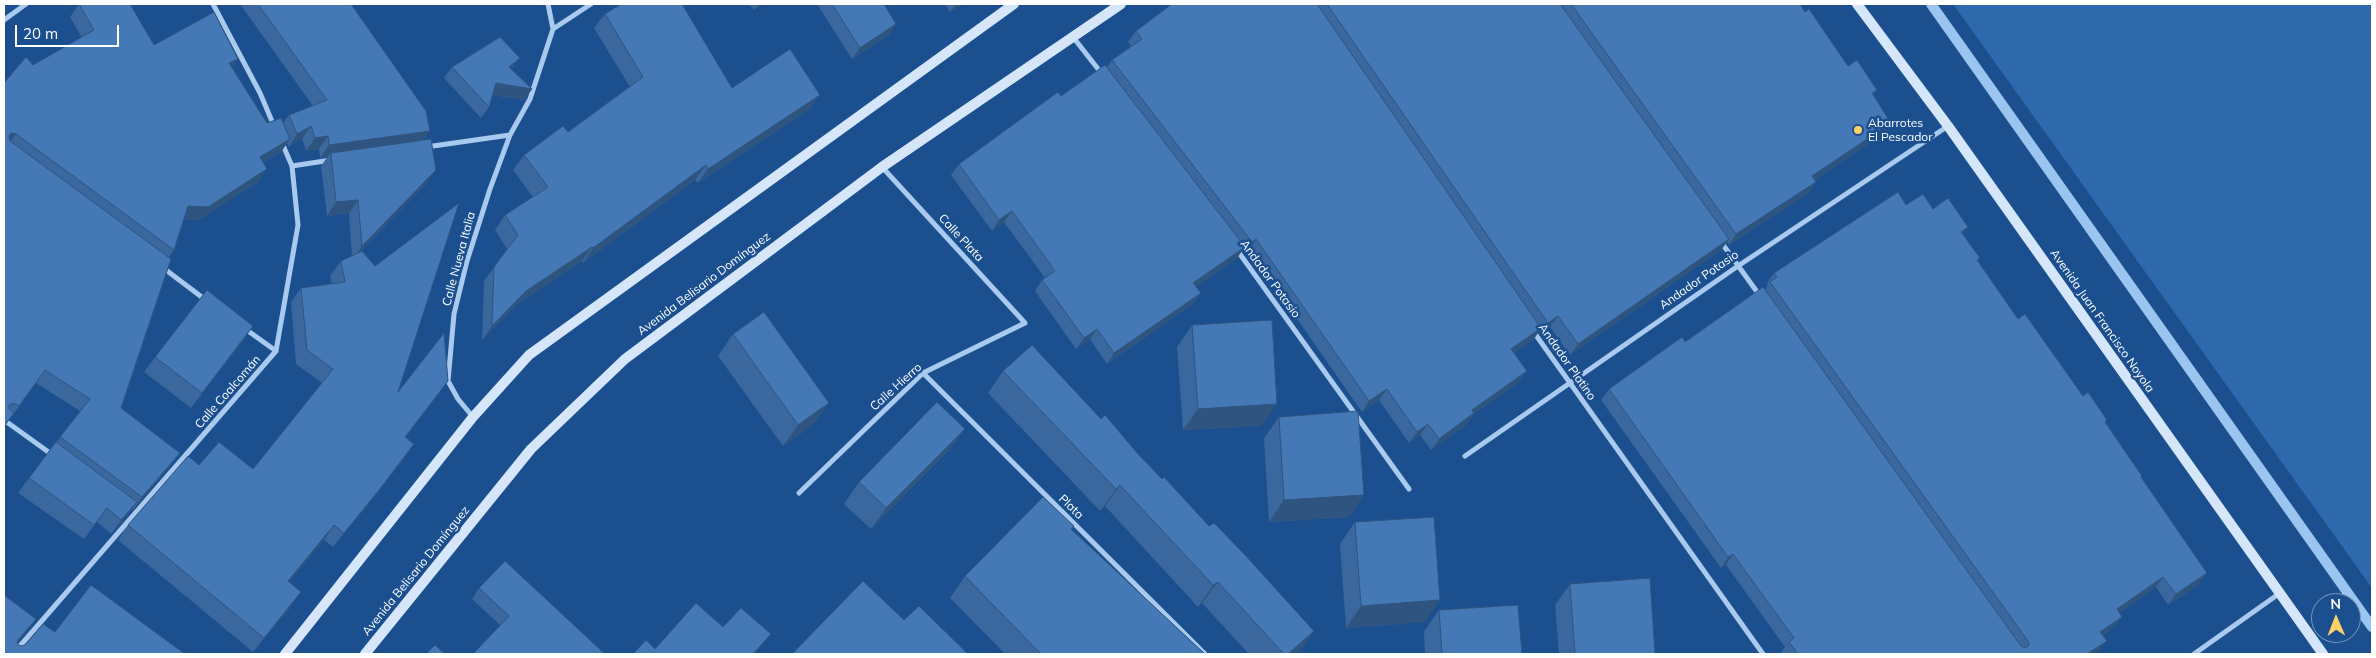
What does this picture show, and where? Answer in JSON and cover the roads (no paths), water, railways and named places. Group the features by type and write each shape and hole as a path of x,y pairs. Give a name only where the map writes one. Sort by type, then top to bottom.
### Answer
{"street":[{"path":"4,20 26,4"},
{"name":"Calle Coalcomán","path":"13,654 276,351 298,225 292,166 260,93 213,4"},
{"path":"548,4 553,29 591,4"},
{"path":"285,654 473,417 529,355 1014,4"},
{"name":"Avenida Belisario Domínguez","path":"365,654 531,449 625,358 882,167 1121,4"},
{"name":"Avenida Juan Francisco Noyola","path":"1857,4 1948,126 2323,654"},
{"name":"Calle Nueva Italia","path":"473,417 458,399 448,381 454,314 466,261 490,188 510,135 530,99 553,29"},
{"path":"1074,37 1104,76"},
{"name":"Andador Potasio","path":"1465,456 1738,266 1948,126"},
{"path":"415,148 510,135"},
{"path":"292,166 339,159"},
{"name":"Calle Plata","path":"882,167 1025,323"},
{"path":"1715,234 1761,298"},
{"name":"Andador Potasio","path":"1231,242 1409,489"},
{"path":"156,263 212,304"},
{"path":"236,322 276,351"},
{"name":"Calle Hierro","path":"799,493 923,374 1025,323"},
{"name":"Andador Platino","path":"1530,326 1763,654"},
{"name":"Plata","path":"923,374 1206,654"},
{"path":"4,420 58,459"},
{"path":"127,510 134,516"},
{"path":"2194,654 2280,593"}],"waterway":[{"path":"1931,4 2372,627"}],"place":[{"name":"Abarrotes El Pescador","path":"1858,130"}]}
